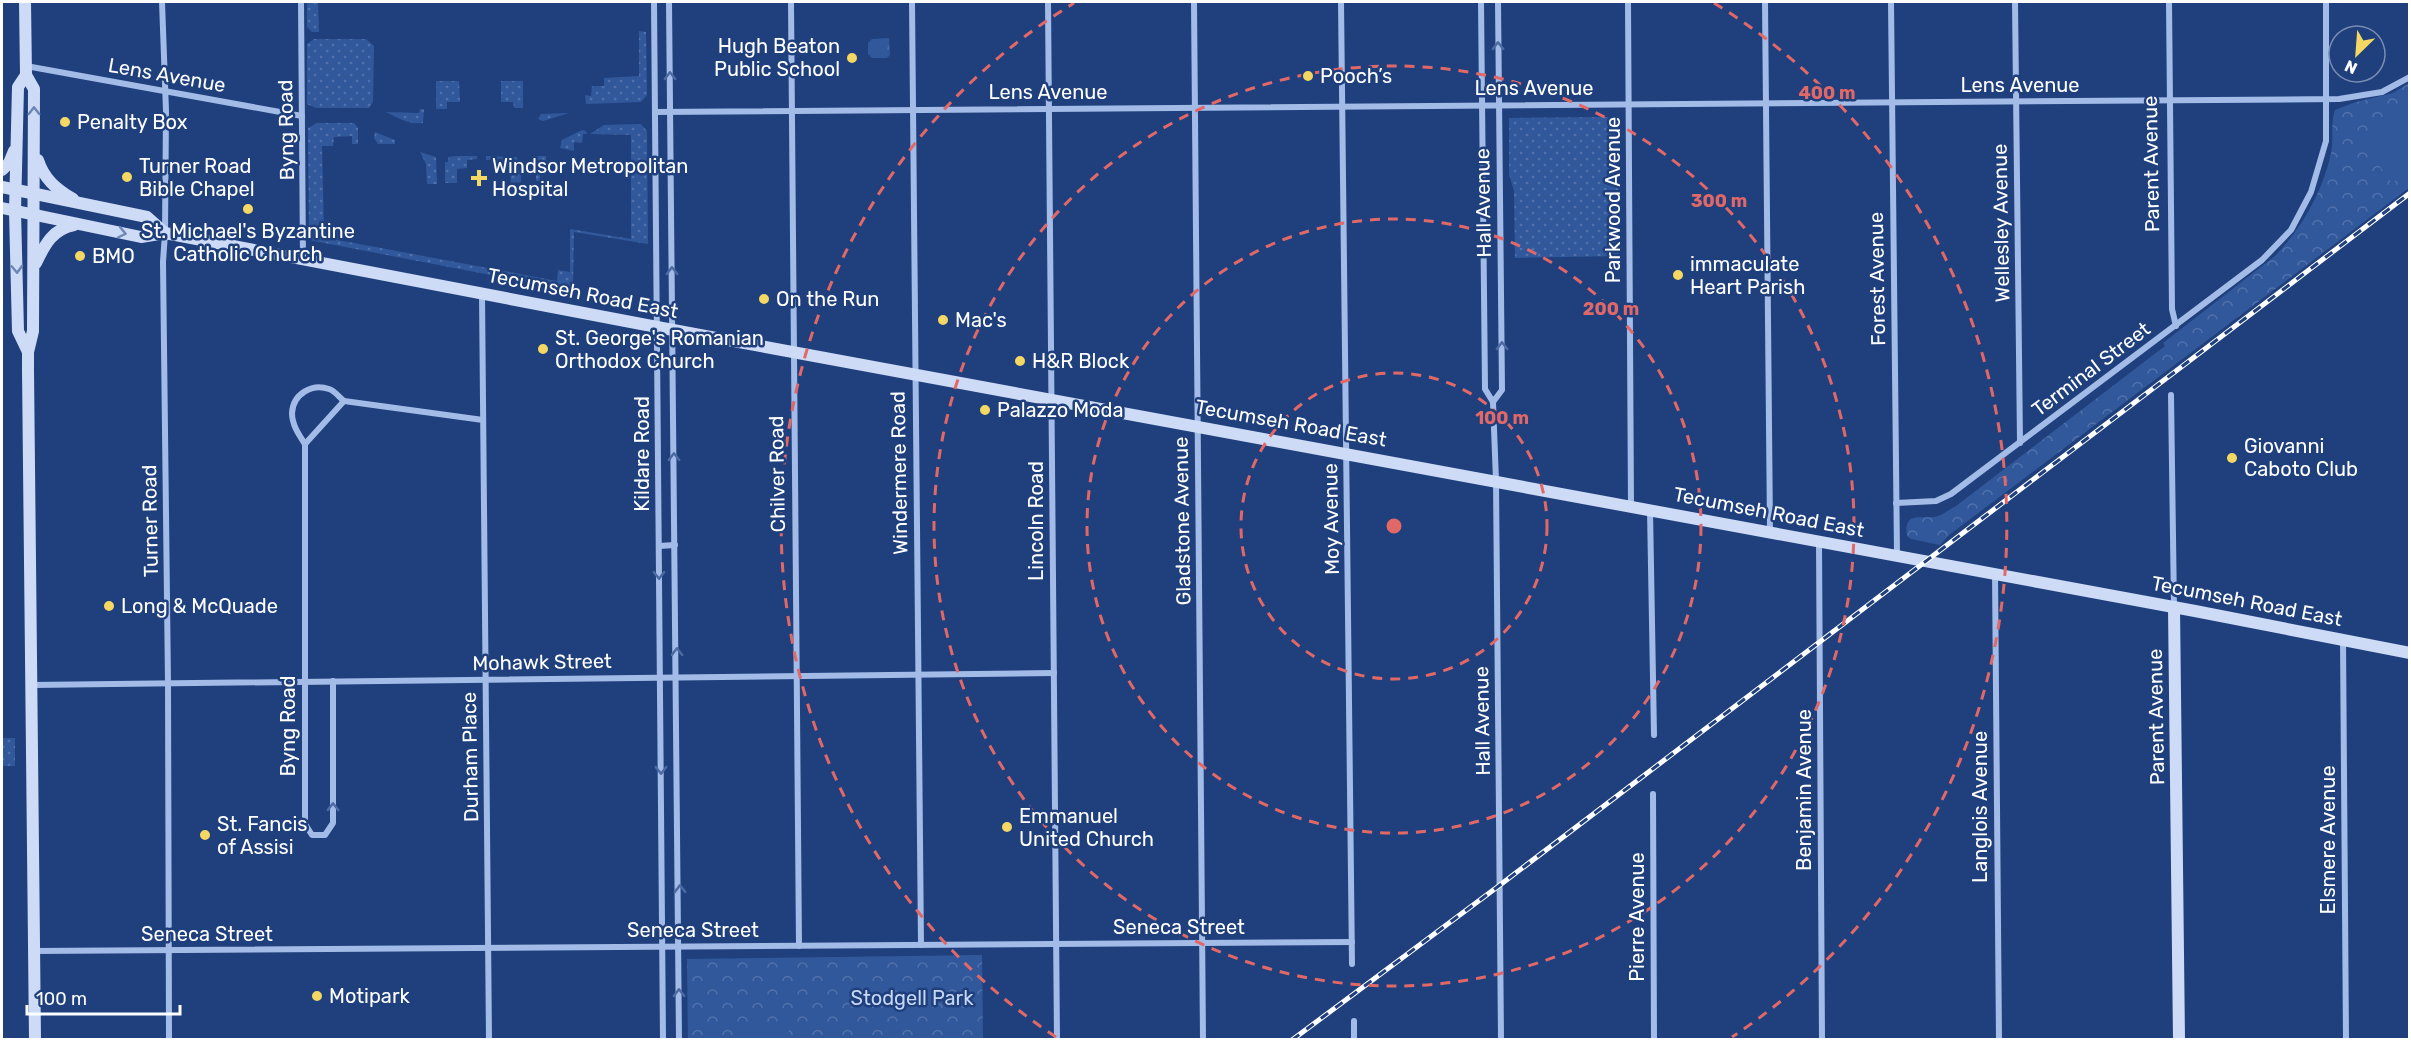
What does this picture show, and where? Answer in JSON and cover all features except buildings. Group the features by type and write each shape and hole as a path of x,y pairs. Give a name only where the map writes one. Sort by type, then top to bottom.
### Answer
{"main road":[{"path":"25,2 26,71 34,89 33,331 28,352 35,1040"},
{"path":"26,71 18,87 15,211 18,331 28,352"},
{"path":"2,170 9,163 16,148"},
{"path":"34,149 43,174 60,191 85,205"},
{"name":"Tecumseh Road East","path":"2,187 147,217 165,233"},
{"name":"Tecumseh Road East","path":"2,208 141,237 165,233 673,330 1995,573 2409,653"},
{"path":"34,268 43,248 61,228 79,224"},
{"name":"Parent Avenue","path":"2174,607 2179,1040"}],"street":[{"name":"Turner Road","path":"162,2 165,91 163,268 169,1040"},
{"name":"Byng Road","path":"301,2 303,259"},
{"name":"Kildare Road","path":"654,2 663,1040"},
{"name":"Kildare Road","path":"669,2 679,1040"},
{"name":"Chilver Road","path":"791,2 799,946"},
{"name":"Windermere Road","path":"912,2 921,945"},
{"name":"Lincoln Road","path":"1048,2 1057,1040"},
{"name":"Gladstone Avenue","path":"1194,2 1203,1040"},
{"name":"Moy Avenue","path":"1341,2 1352,964"},
{"name":"Hall Avenue","path":"1481,2 1485,389 1493,402 1496,481 1501,1040"},
{"name":"Hall Avenue","path":"1493,402 1502,390 1498,2"},
{"name":"Parkwood Avenue","path":"1628,2 1631,506"},
{"path":"1766,2 1770,531"},
{"name":"Forest Avenue","path":"1891,2 1897,555"},
{"name":"Wellesley Avenue","path":"2015,2 2020,443"},
{"name":"Parent Avenue","path":"2169,2 2172,309 2176,326"},
{"path":"2326,2 2326,99"},
{"name":"Lens Avenue","path":"26,71 165,91 302,116"},
{"name":"Lens Avenue","path":"655,112 2326,99 2382,92 2409,77"},
{"name":"Terminal Street","path":"1896,503 1936,501 1952,494 2268,254 2291,230 2311,192 2326,141 2326,99"},
{"name":"Durham Place","path":"482,294 489,1040"},
{"name":"Byng Road","path":"333,681 333,823 325,835 319,836 312,835 304,824 305,444 295,428 292,414 295,402 303,391 317,386 332,390 344,401 483,420"},
{"name":"Parent Avenue","path":"2170,395 2174,607"},
{"path":"305,444 344,401"},
{"path":"1650,509 1654,735"},
{"name":"Benjamin Avenue","path":"1819,541 1822,1040"},
{"path":"659,546 675,545"},
{"name":"Langlois Avenue","path":"1995,573 1999,1040"},
{"name":"Elsmere Avenue","path":"2343,640 2346,1040"},
{"name":"Mohawk Street","path":"31,685 1054,673"},
{"name":"Pierre Avenue","path":"1653,794 1654,1040"},
{"name":"Seneca Street","path":"34,951 1352,942"},
{"path":"1354,1021 1354,1040"}],"green space":[{"path":"307,2 318,2 319,32 312,32 307,27"},
{"path":"639,31 646,32 647,95 641,102 586,104 585,95 591,96 592,86 604,86 604,78 639,76"},
{"path":"889,38 890,55 887,58 872,58 868,54 868,43 872,39"},
{"path":"314,39 366,39 374,46 373,102 369,108 316,108 307,104 307,44"},
{"path":"436,81 459,81 460,102 447,102 447,109 436,109"},
{"path":"501,81 523,81 523,108 514,108 513,102 501,102"},
{"path":"2409,83 2409,188 1949,535 1940,545 1911,539 1907,536 1908,522 1911,519 1938,516 1956,506 2165,346 2163,343 2275,256 2302,221 2323,181 2331,153 2335,110 2393,93"},
{"path":"420,109 424,109 423,123 409,122 386,112 419,113"},
{"path":"2409,109 2409,170 2392,183 2363,144"},
{"path":"569,113 543,121 538,119 541,114"},
{"path":"1509,118 1618,118 1619,256 1515,258 1514,191 1509,174"},
{"path":"317,123 354,123 358,128 358,144 352,144 352,136 334,137 333,146 322,146 324,231 340,231 338,240 557,281 558,270 570,272 570,229 631,239 631,135 590,134 604,125 641,124 647,131 648,244 574,232 573,291 309,240 308,128"},
{"path":"582,130 587,134 583,134 582,143 574,142 574,151 560,148 562,140"},
{"path":"375,132 395,140 395,144 378,144 374,138"},
{"path":"420,152 436,157 437,184 427,184 426,164"},
{"path":"477,156 477,159 467,160 467,168 457,169 457,183 445,183 445,162 448,162 448,157"},
{"path":"486,156 517,157 518,164 521,164 521,182 511,183 510,167 502,167 502,159 486,160"},
{"path":"536,156 546,156 546,167 540,167 540,181 536,181"},
{"path":"2,738 15,738 15,766 2,766"},
{"name":"Stodgell Park","path":"982,955 983,1039 688,1039 687,959"},
{"path":"740,1023 789,1024 788,1039 740,1039"}],"railway":[{"path":"1292,1040 1500,885 2410,193"}],"place":[{"name":"Hugh Beaton Public School","path":"852,58"},
{"name":"Pooch’s","path":"1308,76"},
{"name":"Penalty Box","path":"65,122"},
{"name":"Turner Road Bible Chapel","path":"127,177"},
{"name":"Windsor Metropolitan Hospital","path":"479,178"},
{"name":"St. Michael's Byzantine Catholic Church","path":"248,209"},
{"name":"BMO","path":"80,256"},
{"name":"immaculate Heart Parish","path":"1678,275"},
{"name":"On the Run","path":"764,299"},
{"name":"Mac's","path":"943,320"},
{"name":"St. George's Romanian Orthodox Church","path":"543,349"},
{"name":"H&R Block","path":"1020,361"},
{"name":"Palazzo Moda","path":"985,410"},
{"name":"Giovanni Caboto Club","path":"2232,458"},
{"name":"Long & McQuade","path":"109,606"},
{"name":"Emmanuel United Church","path":"1007,827"},
{"name":"St. Fancis of Assisi","path":"205,835"},
{"name":"Motipark","path":"317,996"}]}
